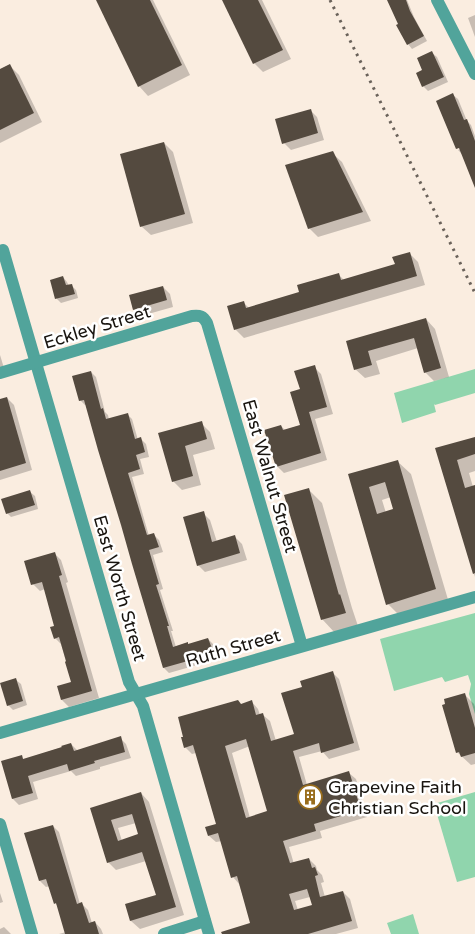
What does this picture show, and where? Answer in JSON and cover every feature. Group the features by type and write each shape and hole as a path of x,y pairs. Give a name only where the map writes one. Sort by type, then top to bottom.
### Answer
{"street":[{"path":"437,0 474,71"},
{"name":"East Worth Street","path":"3,250 129,682 143,706 209,934"},
{"name":"Eckley Street","path":"0,374 192,316 200,315 204,317"},
{"name":"East Walnut Street","path":"204,317 302,646"},
{"name":"Ruth Street","path":"0,733 475,597"},
{"path":"0,824 32,934"},
{"path":"164,934 205,921"}],"green space":[{"path":"475,369 475,393 434,404 436,412 402,423 394,393"},
{"path":"475,613 475,714 469,694 471,684 468,675 445,682 442,677 394,691 380,639"},
{"path":"475,792 475,877 457,882 434,804"},
{"path":"413,914 419,934 391,934 387,923"}],"building":[{"path":"96,0 150,0 182,65 138,87"},
{"path":"222,0 258,0 283,50 253,64"},
{"path":"387,0 406,0 424,36 407,45 396,25 398,24"},
{"path":"432,51 444,77 422,87 416,73 422,70 417,58"},
{"path":"10,64 34,113 0,130 0,69"},
{"path":"453,93 464,120 467,119 475,141 475,188 459,148 456,149 436,101"},
{"path":"311,109 318,133 282,144 275,119"},
{"path":"164,142 185,214 140,227 120,154"},
{"path":"333,151 363,212 308,229 285,165"},
{"path":"410,252 417,276 234,330 227,306 244,301 246,308 299,292 297,285 339,273 341,280 395,264 392,257"},
{"path":"63,276 66,285 72,284 75,294 55,299 50,280"},
{"path":"163,286 167,300 133,310 129,295"},
{"path":"426,318 441,368 424,373 414,338 368,351 372,365 354,370 346,341"},
{"path":"315,365 327,407 309,412 321,453 276,467 264,430 281,425 283,430 300,425 290,392 300,389 294,371"},
{"path":"91,371 101,409 103,408 106,419 128,413 135,439 141,437 145,452 136,455 140,469 128,473 147,535 154,533 159,547 149,550 159,584 156,585 169,626 167,626 173,647 208,638 214,654 163,668 84,400 79,401 72,376"},
{"path":"7,397 26,463 0,471 0,399"},
{"path":"202,421 207,439 185,446 193,476 172,482 158,433"},
{"path":"475,437 475,454 457,460 465,488 475,485 475,573 473,574 435,448"},
{"path":"398,460 436,589 386,605 348,474","holes":["385,482 393,509 377,514 369,487"]},
{"path":"309,488 339,595 346,613 321,620 284,495"},
{"path":"30,490 35,505 6,514 1,499"},
{"path":"204,511 212,542 235,535 240,553 197,566 183,517"},
{"path":"55,552 62,575 59,576 92,691 61,700 57,686 71,682 66,661 59,637 54,639 50,627 54,626 42,582 31,585 24,561"},
{"name":"Grapevine Faith Christian School","path":"333,671 354,743 321,753 319,743 293,751 303,785 349,771 361,810 314,824 316,831 283,841 290,863 309,858 312,868 315,867 318,875 315,876 320,897 343,891 352,921 308,934 222,934 221,932 250,923 237,876 231,878 218,833 208,836 205,827 216,824 193,745 184,748 178,717 238,700 241,704 252,700 256,715 263,713 271,741 294,734 281,693 302,687 300,681","holes":["246,739 267,811 246,818 225,746","307,889 312,905 294,910 289,894"]},
{"path":"16,678 23,701 7,706 0,683"},
{"path":"465,693 475,728 475,753 461,757 459,752 456,753 442,705 445,704 444,699"},
{"path":"121,736 125,752 69,771 67,764 28,776 33,793 12,799 1,761 22,755 23,759 71,743 74,751"},
{"path":"141,792 176,907 130,921 125,904 156,895 142,852 107,863 90,808","holes":["132,814 138,834 118,841 111,820"]},
{"path":"53,825 77,904 82,902 89,923 95,921 99,934 65,934 56,903 54,904 46,879 39,881 24,833"}],"railway":[{"path":"330,0 475,293"}],"place":[{"name":"Grapevine Faith Christian School","path":"310,797"}]}
